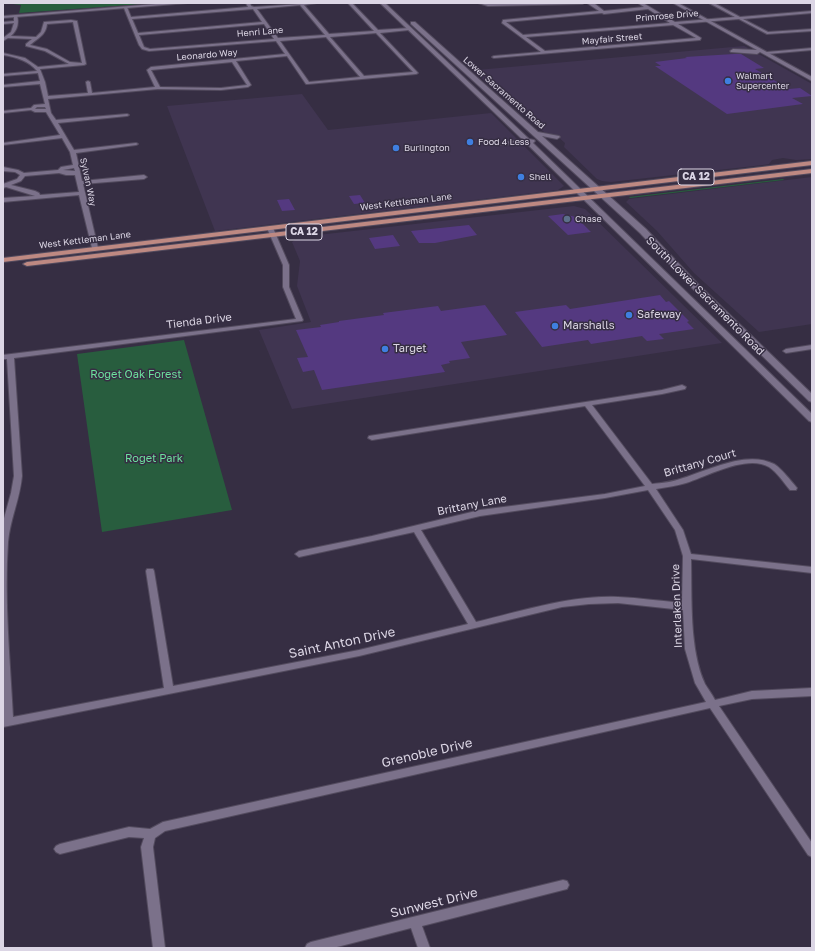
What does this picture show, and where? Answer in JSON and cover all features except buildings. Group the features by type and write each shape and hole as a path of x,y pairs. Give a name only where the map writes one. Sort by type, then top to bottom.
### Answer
{"main road":[{"path":"3,17 186,3"},
{"name":"Lower Sacramento Road","path":"382,3 527,142 580,190"},
{"path":"675,3 748,45 812,79"},
{"name":"Lower Sacramento Road","path":"409,20 516,114 605,196"},
{"path":"748,45 749,49 733,51 750,50 764,53 812,83"},
{"path":"516,114 525,113"},
{"path":"532,129 544,135 559,139 558,149 563,157"},
{"path":"504,144 527,142 540,143 554,154 563,157"},
{"name":"West Kettleman Lane","path":"3,266 271,232 580,190 812,163"},
{"name":"West Kettleman Lane","path":"3,260 95,248 271,232 587,198 812,171"},
{"name":"South Lower Sacramento Road","path":"580,190 812,419"},
{"name":"South Lower Sacramento Road","path":"605,196 812,399"},
{"path":"780,387 794,393 807,406 812,408"}],"street":[{"path":"248,3 250,6 254,5"},
{"path":"131,18 254,5 315,3"},
{"path":"254,5 276,39 308,83 416,73 350,3"},
{"path":"482,4 582,3"},
{"path":"589,3 593,4 604,13"},
{"path":"640,3 674,24"},
{"path":"711,3 767,33 812,30"},
{"path":"301,4 363,78"},
{"path":"126,8 137,34 265,23"},
{"path":"544,54 504,21 648,8"},
{"name":"Primrose Drive","path":"524,36 812,12"},
{"path":"3,40 8,37 16,27 16,16"},
{"path":"3,75 85,63 75,21 45,24 45,30 38,38 27,45 46,50 74,64"},
{"path":"3,23 17,22"},
{"name":"Mayfair Street","path":"494,57 700,40 674,24"},
{"name":"Henri Lane","path":"137,34 141,46 146,50 408,28"},
{"path":"8,37 38,38"},
{"path":"764,53 812,49"},
{"path":"800,50 806,53"},
{"path":"3,54 20,58 39,70"},
{"name":"Leonardo Way","path":"158,88 149,70 150,68 288,56"},
{"path":"46,98 158,88 221,89 248,86 249,85 234,61"},
{"name":"Sylvan Way","path":"39,70 48,107 54,122 73,152 95,248"},
{"path":"3,86 43,82"},
{"path":"88,82 90,94"},
{"path":"3,112 35,110 48,107"},
{"path":"54,122 127,115"},
{"path":"3,144 63,136"},
{"path":"73,152 136,144"},
{"path":"59,171 63,168 76,166"},
{"path":"3,170 21,172 23,175"},
{"path":"5,186 19,180 23,175 59,171 66,173 78,173"},
{"path":"80,183 144,177"},
{"path":"5,186 33,192 37,194 38,197"},
{"path":"3,200 82,193"},
{"name":"Tienda Drive","path":"6,357 300,320 286,287 286,265 271,232"},
{"path":"786,351 812,347"},
{"path":"6,357 18,476 17,490 7,510 4,541 3,598 6,722"},
{"path":"372,438 662,392 682,387"},
{"name":"Interlaken Drive","path":"587,404 651,488 679,530 687,556 688,639 692,660 700,683 712,704 812,852"},
{"name":"Brittany Court","path":"651,488 689,480 716,469 753,460 772,466 793,488"},
{"name":"Brittany Lane","path":"299,554 496,510 575,500 651,488"},
{"path":"416,528 474,626"},
{"path":"687,556 812,570"},
{"path":"150,571 169,690"},
{"name":"Saint Anton Drive","path":"6,722 359,653 549,607 576,602 618,600 687,607"},
{"name":"Grenoble Drive","path":"151,834 162,827 173,824 712,704 762,694 812,692"},
{"path":"60,849 128,832 151,834 147,840 147,855 159,948"},
{"name":"Sunwest Drive","path":"311,948 563,885"},
{"path":"415,922 424,948"}],"shaded area":[{"path":"744,46 812,84 812,159 796,160 783,158 772,160 769,164 763,165 611,182 602,181 597,179 564,147 565,143 557,136 544,132 529,120 530,116 522,109 514,107 480,77 481,74 477,70"},
{"path":"302,94 328,130 491,113 564,186 558,190 215,231 167,106"},
{"path":"812,177 812,324 759,332 694,273 657,231 626,202 629,199"},
{"path":"574,206 585,209 722,343 292,409 259,330 311,322 297,286 300,261 292,242 300,237"}],"green space":[{"path":"5,3 156,3 19,13 21,5"},
{"path":"783,179 784,180 629,197"},
{"name":"Roget Park","path":"184,340 232,510 102,532 77,354"}],"place":[{"name":"Walmart Supercenter","path":"728,81"},
{"name":"Food 4 Less","path":"470,142"},
{"name":"Burlington","path":"396,148"},
{"name":"Shell","path":"521,177"},
{"name":"Chase","path":"567,219"},
{"name":"Safeway","path":"629,315"},
{"name":"Marshalls","path":"555,326"},
{"name":"Target","path":"385,349"}],"park label":[{"name":"Roget Oak Forest","path":"136,375"}]}
